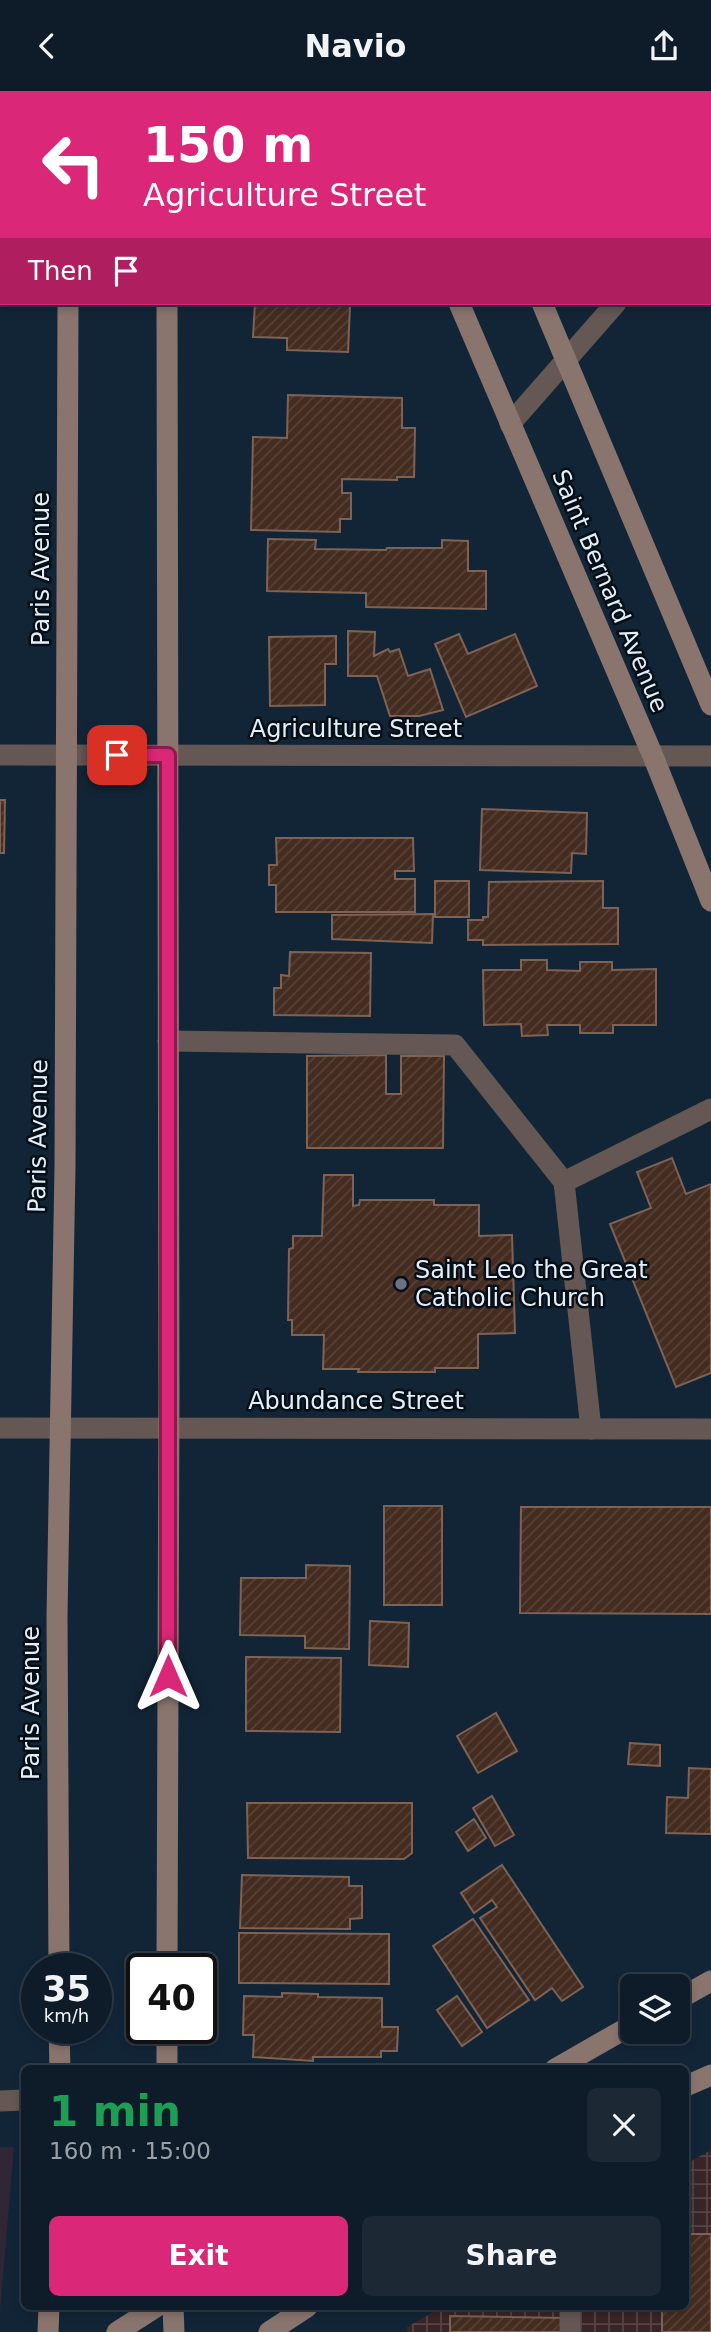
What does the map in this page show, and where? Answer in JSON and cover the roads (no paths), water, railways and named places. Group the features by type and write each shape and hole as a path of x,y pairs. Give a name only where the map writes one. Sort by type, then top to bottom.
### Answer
{"street":[{"name":"Paris Avenue","path":"59,1953 57,1616 65,1167 68,305"},
{"path":"167,305 167,1953"},
{"name":"Saint Bernard Avenue","path":"459,305 653,756 711,901"},
{"name":"Saint Bernard Avenue","path":"543,305 711,705"},
{"path":"510,424 614,305"},
{"name":"Agriculture Street","path":"0,755 711,756"},
{"path":"169,1041 455,1045 564,1182 591,1429"},
{"path":"564,1182 711,1109"},
{"name":"Abundance Street","path":"0,1427 711,1429"},
{"path":"690,1993 711,1981"},
{"path":"562,2065 620,2032"},
{"path":"59,2044 60,2065"},
{"path":"167,2044 167,2065"},
{"path":"689,2085 711,2075"},
{"path":"0,2101 21,2101"},
{"path":"48,2332 50,2310"},
{"path":"117,2332 151,2310"},
{"path":"173,2310 174,2332"},
{"path":"272,2331 303,2310"},
{"path":"570,2310 570,2332"}],"place":[{"name":"Saint Leo the Great Catholic Church","path":"401,1284"}]}
